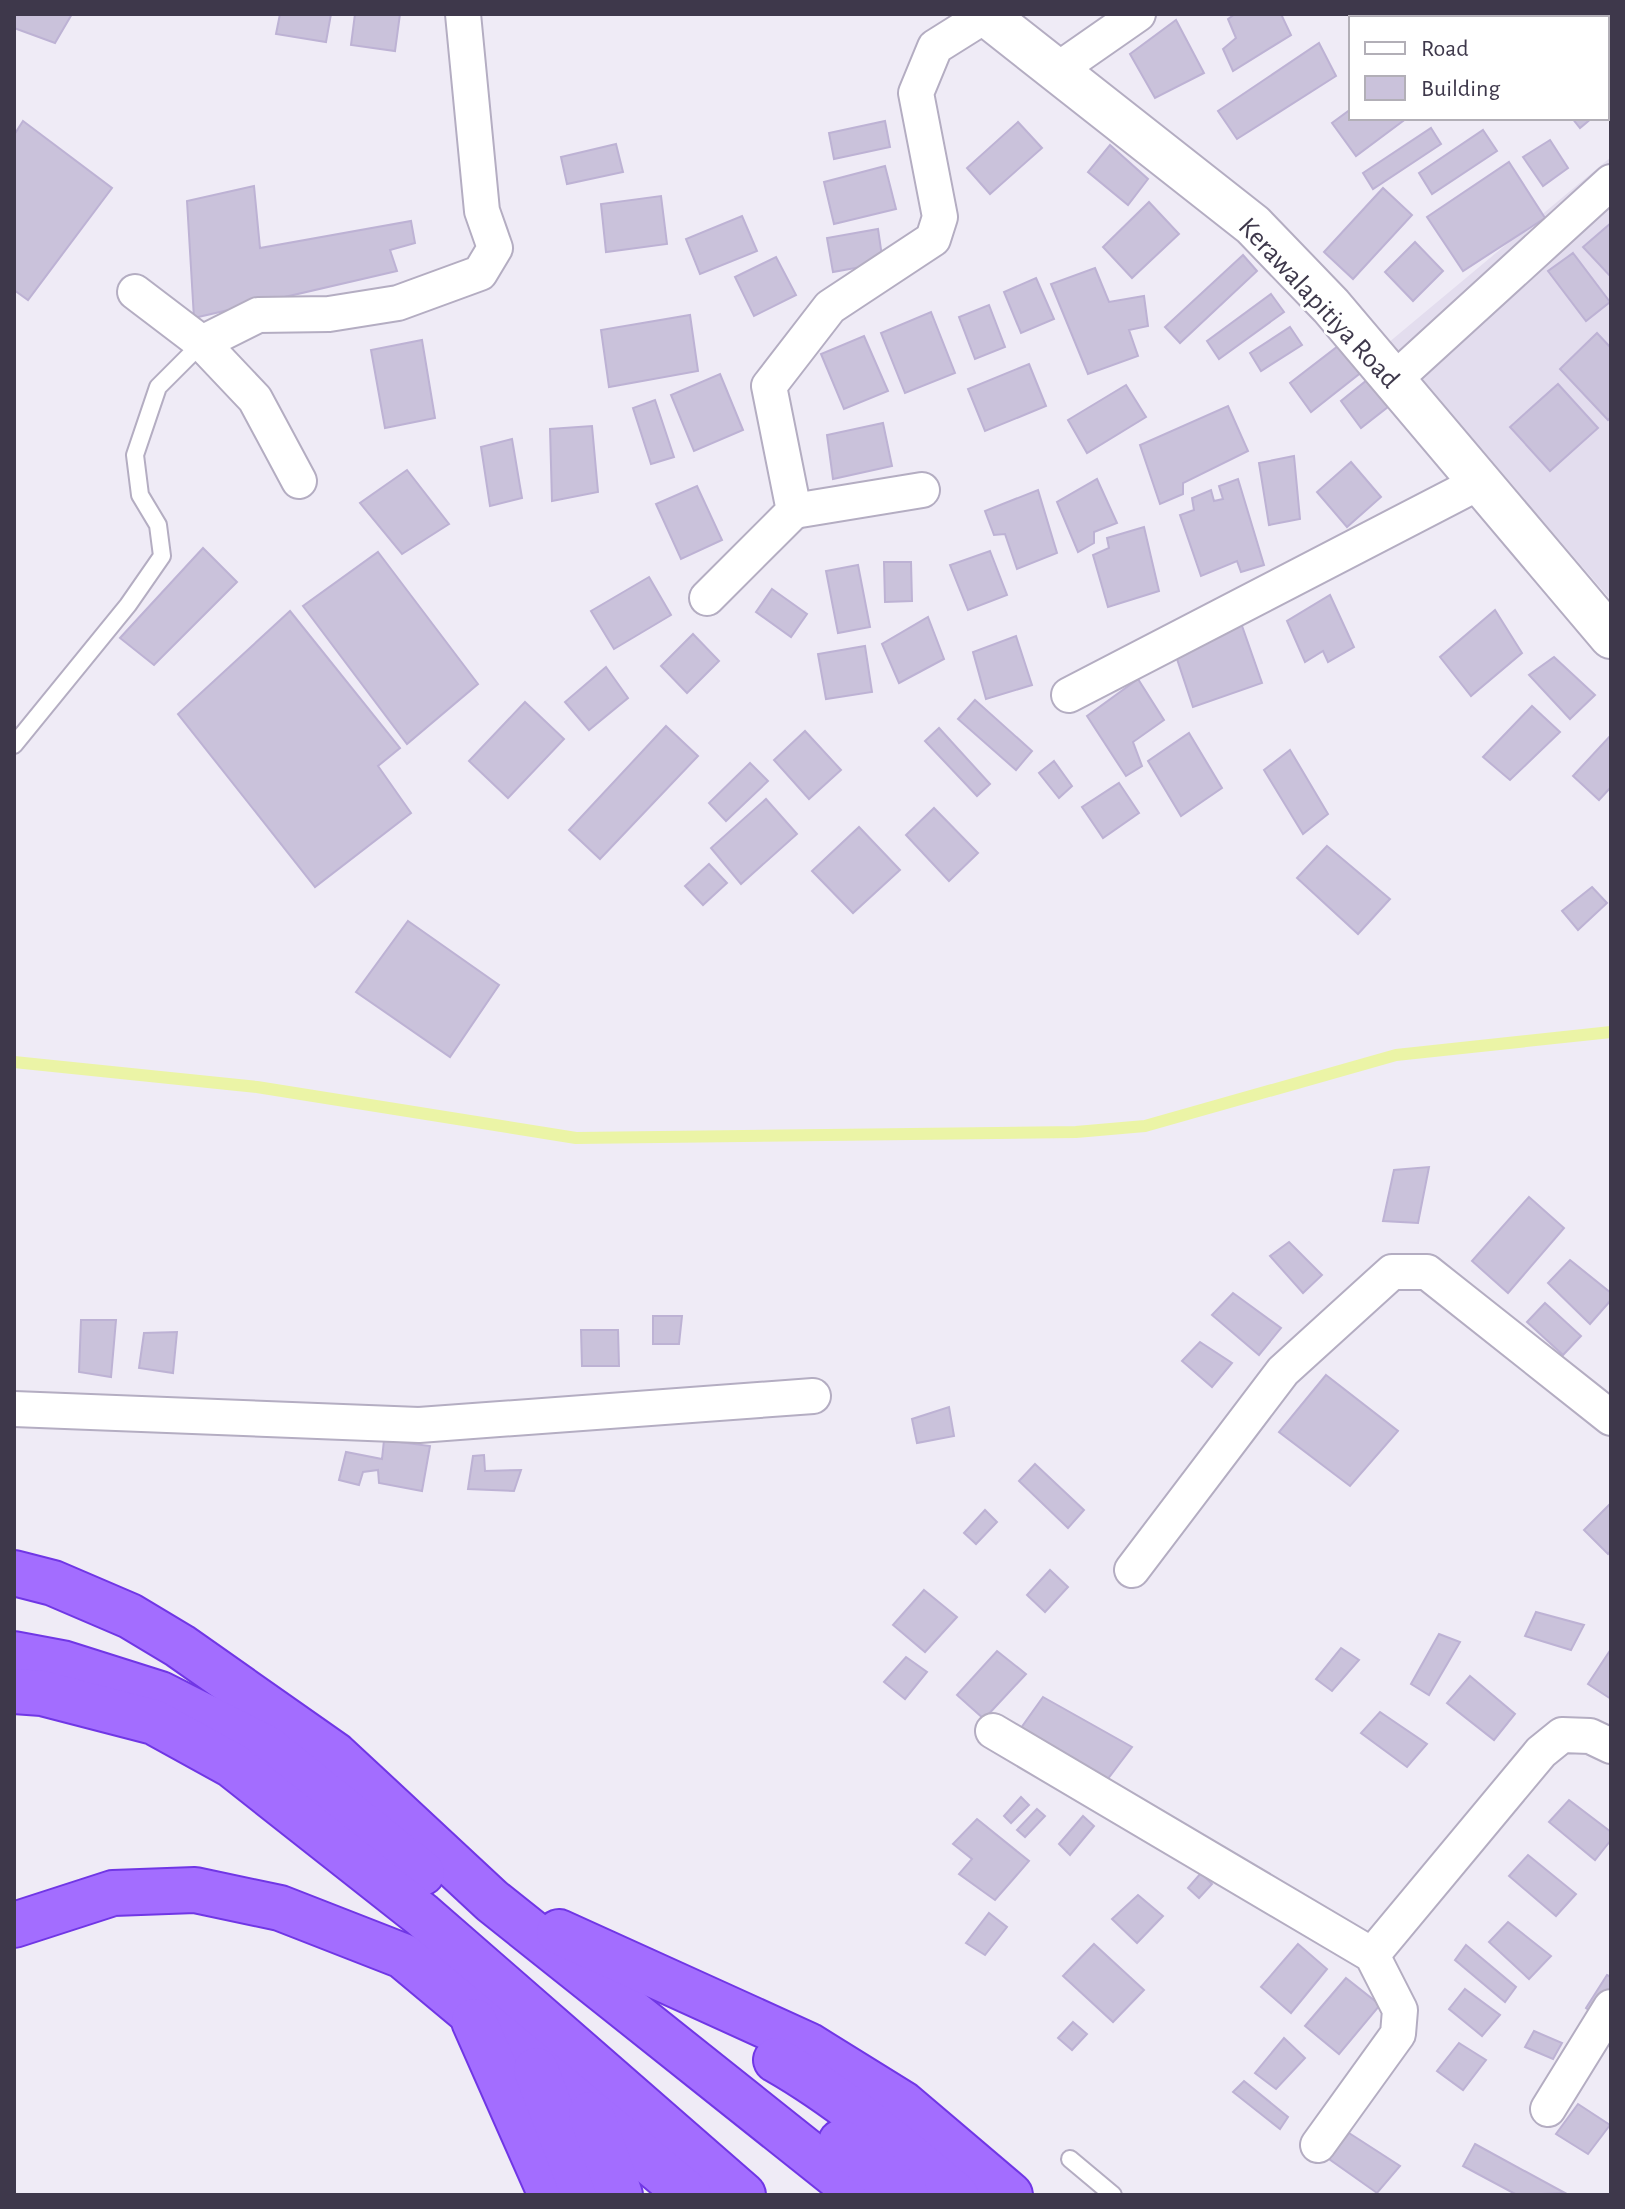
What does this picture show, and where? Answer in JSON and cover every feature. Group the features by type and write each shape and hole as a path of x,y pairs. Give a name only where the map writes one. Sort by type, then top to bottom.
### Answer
{"highway":[{"path":"14,1573 53,1583 130,1616 180,1646 335,1755 492,1901 861,2195"},
{"path":"14,1654 62,1663 160,1694 267,1748 812,2195"},
{"path":"14,1691 42,1693 154,1722 232,1765 422,1915 743,2195"},
{"path":"14,1925 113,1893 195,1890 280,1908 403,1956 689,2195"},
{"path":"492,1901 808,2045 903,2104 1010,2195"},
{"path":"575,1968 714,2046 906,2195"},
{"path":"470,2012 551,2195"},
{"path":"667,2019 715,2026 803,2075 890,2140 956,2195"},
{"path":"535,2066 584,2195"},
{"path":"591,2113 620,2195"},
{"path":"640,2154 656,2195"}],"street":[{"path":"202,343 258,315 329,314 398,303 480,273 495,248 482,211 463,14"},
{"path":"1059,69 1138,14"},
{"path":"794,511 769,386 830,307 933,239 940,217 916,93 935,47 986,15"},
{"name":"Kerawalapitiya Road","path":"986,15 1059,69 1253,225 1331,306 1611,637"},
{"path":"1394,380 1611,182"},
{"path":"135,292 202,343 255,399 299,481"},
{"path":"1069,695 1480,482"},
{"path":"707,598 794,511 922,490"},
{"path":"1132,1570 1283,1371 1392,1272 1427,1272 1611,1418"},
{"path":"14,1409 419,1425 813,1396"},
{"path":"993,1731 1372,1955 1400,2010 1398,2034 1318,2145"},
{"path":"1372,1955 1541,1752 1562,1735 1590,1736 1611,1746"},
{"path":"1548,2109 1611,2007"}],"lane":[{"path":"14,745 128,605 162,556 158,525 140,495 135,455 158,387 202,343"},
{"path":"1070,2159 1113,2195"}],"shaded area":[{"path":"1611,157 1611,600 1388,343"}],"building":[{"path":"14,14 72,14 55,43 14,28"},
{"path":"280,14 331,14 326,42 276,34"},
{"path":"355,14 400,14 395,51 351,45"},
{"path":"1235,14 1281,14 1291,35 1233,71 1223,49 1236,38 1228,19"},
{"path":"1176,20 1204,73 1155,98 1130,54"},
{"path":"1319,43 1336,76 1237,139 1218,111"},
{"path":"1609,78 1611,81 1609,106"},
{"path":"1349,110 1349,120 1404,120 1356,156 1332,123"},
{"path":"1574,120 1590,120 1580,128"},
{"path":"23,121 112,188 28,300 14,290 14,135"},
{"path":"885,121 890,147 834,159 829,133"},
{"path":"1018,122 1042,148 990,194 967,168"},
{"path":"1431,128 1441,144 1373,189 1363,173"},
{"path":"1483,130 1497,151 1432,194 1419,173"},
{"path":"1550,140 1568,168 1543,186 1523,157"},
{"path":"616,144 623,172 567,184 561,157"},
{"path":"1110,145 1148,179 1128,205 1088,172"},
{"path":"1509,162 1545,218 1463,271 1427,217"},
{"path":"885,166 896,209 834,224 824,182"},
{"path":"254,186 260,248 411,221 415,243 390,250 397,271 194,318 187,201"},
{"path":"1383,188 1412,215 1353,279 1324,252"},
{"path":"661,196 667,244 606,252 601,204"},
{"path":"1149,202 1179,234 1132,278 1103,247"},
{"path":"742,216 757,251 700,274 686,239"},
{"path":"1611,223 1611,277 1583,247"},
{"path":"878,229 883,263 833,272 827,238"},
{"path":"1415,242 1443,271 1413,301 1385,272"},
{"path":"1573,253 1610,302 1586,321 1548,271"},
{"path":"1243,255 1257,271 1180,343 1165,327"},
{"path":"776,257 796,295 754,316 735,277"},
{"path":"1095,268 1109,302 1144,296 1148,326 1129,330 1138,356 1088,374 1051,284"},
{"path":"1036,278 1054,319 1021,333 1004,292"},
{"path":"1271,294 1284,312 1219,359 1207,341"},
{"path":"989,305 1005,347 975,359 959,317"},
{"path":"931,312 955,373 905,393 881,333"},
{"path":"690,315 698,371 609,387 601,330"},
{"path":"1290,327 1302,345 1261,371 1250,353"},
{"path":"1597,333 1611,348 1611,417 1608,420 1560,369"},
{"path":"864,336 888,391 844,409 821,354"},
{"path":"422,340 435,418 385,428 371,350"},
{"path":"1342,343 1363,371 1311,412 1290,383"},
{"path":"1029,364 1046,406 985,431 968,389"},
{"path":"720,374 743,430 694,451 671,395"},
{"path":"1372,376 1393,403 1361,428 1341,401"},
{"path":"1558,384 1598,428 1550,471 1510,427"},
{"path":"1126,385 1146,417 1087,453 1068,420"},
{"path":"655,400 674,457 651,464 633,408"},
{"path":"1228,406 1248,451 1183,483 1183,494 1160,504 1140,445"},
{"path":"883,423 892,466 833,479 827,435"},
{"path":"592,426 598,492 552,501 550,429"},
{"path":"512,439 522,498 490,506 481,447"},
{"path":"1294,456 1300,519 1269,525 1259,463"},
{"path":"1351,462 1381,497 1347,527 1317,492"},
{"path":"407,470 449,524 402,554 360,503"},
{"path":"1097,479 1117,523 1094,532 1094,543 1078,552 1057,502"},
{"path":"1238,479 1264,565 1241,572 1237,561 1201,576 1180,515 1194,510 1192,498 1211,490 1214,501 1223,499 1219,486"},
{"path":"697,486 722,540 681,559 656,504"},
{"path":"1038,490 1057,553 1017,569 1005,534 994,535 985,511"},
{"path":"1144,527 1159,591 1108,607 1093,555 1109,548 1107,538"},
{"path":"203,548 237,582 154,665 120,638"},
{"path":"990,551 1007,595 968,610 950,565"},
{"path":"378,552 478,684 407,744 303,606"},
{"path":"884,562 911,562 912,601 885,602"},
{"path":"858,565 870,627 838,633 826,571"},
{"path":"649,577 671,615 614,649 591,611"},
{"path":"772,589 807,614 791,637 756,612"},
{"path":"1330,595 1354,647 1328,662 1323,651 1305,662 1287,621"},
{"path":"1495,610 1522,653 1471,696 1440,657"},
{"path":"290,611 400,748 378,766 411,813 315,887 178,714"},
{"path":"928,617 944,659 899,683 882,644"},
{"path":"1241,623 1262,683 1193,707 1175,653"},
{"path":"693,634 719,661 687,693 661,666"},
{"path":"1016,636 1032,685 986,699 973,652"},
{"path":"865,646 872,692 826,699 818,654"},
{"path":"1554,657 1595,695 1570,719 1529,675"},
{"path":"606,667 628,698 589,730 565,702"},
{"path":"1138,679 1164,720 1133,742 1142,766 1126,776 1087,716"},
{"path":"975,700 1032,751 1016,770 958,719"},
{"path":"525,702 564,739 508,798 469,761"},
{"path":"1532,706 1560,732 1510,780 1483,757"},
{"path":"666,726 698,756 600,859 569,830"},
{"path":"939,728 990,784 977,796 925,741"},
{"path":"805,731 841,770 809,799 774,760"},
{"path":"1189,733 1222,788 1181,816 1148,761"},
{"path":"1611,735 1611,787 1599,800 1573,776"},
{"path":"1290,750 1328,814 1303,834 1264,770"},
{"path":"1054,761 1072,786 1059,798 1039,773"},
{"path":"750,763 768,781 726,821 709,803"},
{"path":"1119,783 1139,813 1103,838 1082,807"},
{"path":"766,799 797,834 741,884 711,848"},
{"path":"934,808 978,853 949,881 906,835"},
{"path":"859,827 900,870 853,913 812,871"},
{"path":"1327,846 1390,899 1358,934 1297,878"},
{"path":"709,864 727,883 703,905 685,886"},
{"path":"1592,887 1607,903 1578,930 1562,911"},
{"path":"408,921 499,985 450,1057 356,992"},
{"path":"1429,1167 1418,1223 1383,1221 1394,1170"},
{"path":"1529,1197 1564,1228 1508,1293 1472,1261"},
{"path":"1289,1242 1322,1275 1303,1293 1270,1256"},
{"path":"1570,1260 1611,1293 1611,1300 1590,1324 1548,1283"},
{"path":"1233,1293 1281,1328 1259,1355 1212,1315"},
{"path":"1545,1303 1581,1336 1563,1355 1527,1322"},
{"path":"653,1316 682,1316 679,1344 653,1344"},
{"path":"81,1320 116,1320 111,1377 79,1372"},
{"path":"581,1330 618,1330 619,1366 582,1366"},
{"path":"177,1332 173,1373 139,1368 144,1333"},
{"path":"1200,1342 1232,1363 1212,1387 1182,1361"},
{"path":"1326,1375 1398,1431 1350,1486 1279,1432"},
{"path":"949,1407 954,1436 917,1443 912,1419"},
{"path":"384,1440 430,1446 422,1491 379,1483 378,1470 363,1472 359,1485 339,1480 346,1452 382,1459"},
{"path":"484,1455 485,1471 521,1470 514,1491 468,1489 473,1456"},
{"path":"1035,1464 1084,1510 1068,1528 1019,1481"},
{"path":"1611,1503 1611,1550 1608,1554 1584,1530"},
{"path":"985,1510 997,1522 976,1544 964,1533"},
{"path":"1050,1570 1068,1587 1045,1612 1027,1595"},
{"path":"924,1590 957,1617 925,1652 893,1625"},
{"path":"1536,1612 1584,1625 1571,1650 1525,1636"},
{"path":"1439,1634 1460,1642 1429,1695 1411,1684"},
{"path":"1341,1648 1359,1660 1332,1691 1316,1679"},
{"path":"1611,1649 1611,1699 1588,1684"},
{"path":"997,1651 1026,1674 984,1719 957,1695"},
{"path":"906,1657 927,1672 905,1699 884,1682"},
{"path":"1470,1676 1515,1714 1494,1740 1447,1703"},
{"path":"1043,1697 1132,1747 1107,1780 1021,1728"},
{"path":"1380,1712 1427,1744 1407,1767 1361,1733"},
{"path":"1021,1797 1029,1805 1011,1823 1004,1816"},
{"path":"1569,1800 1611,1832 1611,1840 1595,1860 1549,1822"},
{"path":"1037,1809 1045,1816 1025,1837 1017,1830"},
{"path":"1083,1816 1094,1826 1070,1855 1059,1844"},
{"path":"977,1819 1029,1861 995,1900 959,1874 972,1859 953,1844"},
{"path":"1528,1855 1576,1894 1556,1916 1509,1876"},
{"path":"1201,1873 1212,1884 1199,1898 1188,1888"},
{"path":"1138,1895 1163,1916 1137,1943 1112,1919"},
{"path":"989,1913 1007,1927 985,1955 966,1943"},
{"path":"1508,1922 1551,1956 1529,1979 1489,1942"},
{"path":"1094,1944 1144,1990 1113,2022 1063,1976"},
{"path":"1298,1944 1327,1969 1291,2013 1261,1987"},
{"path":"1466,1945 1516,1987 1505,2002 1455,1960"},
{"path":"1607,1975 1611,1977 1611,1996 1598,2017 1586,2008"},
{"path":"1346,1978 1380,2005 1339,2054 1305,2026"},
{"path":"1465,1989 1500,2015 1482,2036 1449,2009"},
{"path":"1073,2022 1087,2034 1072,2050 1058,2038"},
{"path":"1534,2031 1562,2043 1553,2059 1525,2047"},
{"path":"1284,2038 1305,2058 1276,2089 1255,2073"},
{"path":"1459,2043 1486,2060 1463,2090 1437,2071"},
{"path":"1244,2081 1288,2117 1280,2129 1233,2092"},
{"path":"1578,2104 1610,2125 1588,2154 1556,2134"},
{"path":"1349,2133 1400,2166 1377,2193 1329,2159"},
{"path":"1475,2144 1565,2193 1517,2195 1463,2166"}],"waterway":[{"path":"14,1062 257,1087 576,1138 1076,1132 1145,1126 1396,1055 1611,1032"}]}
